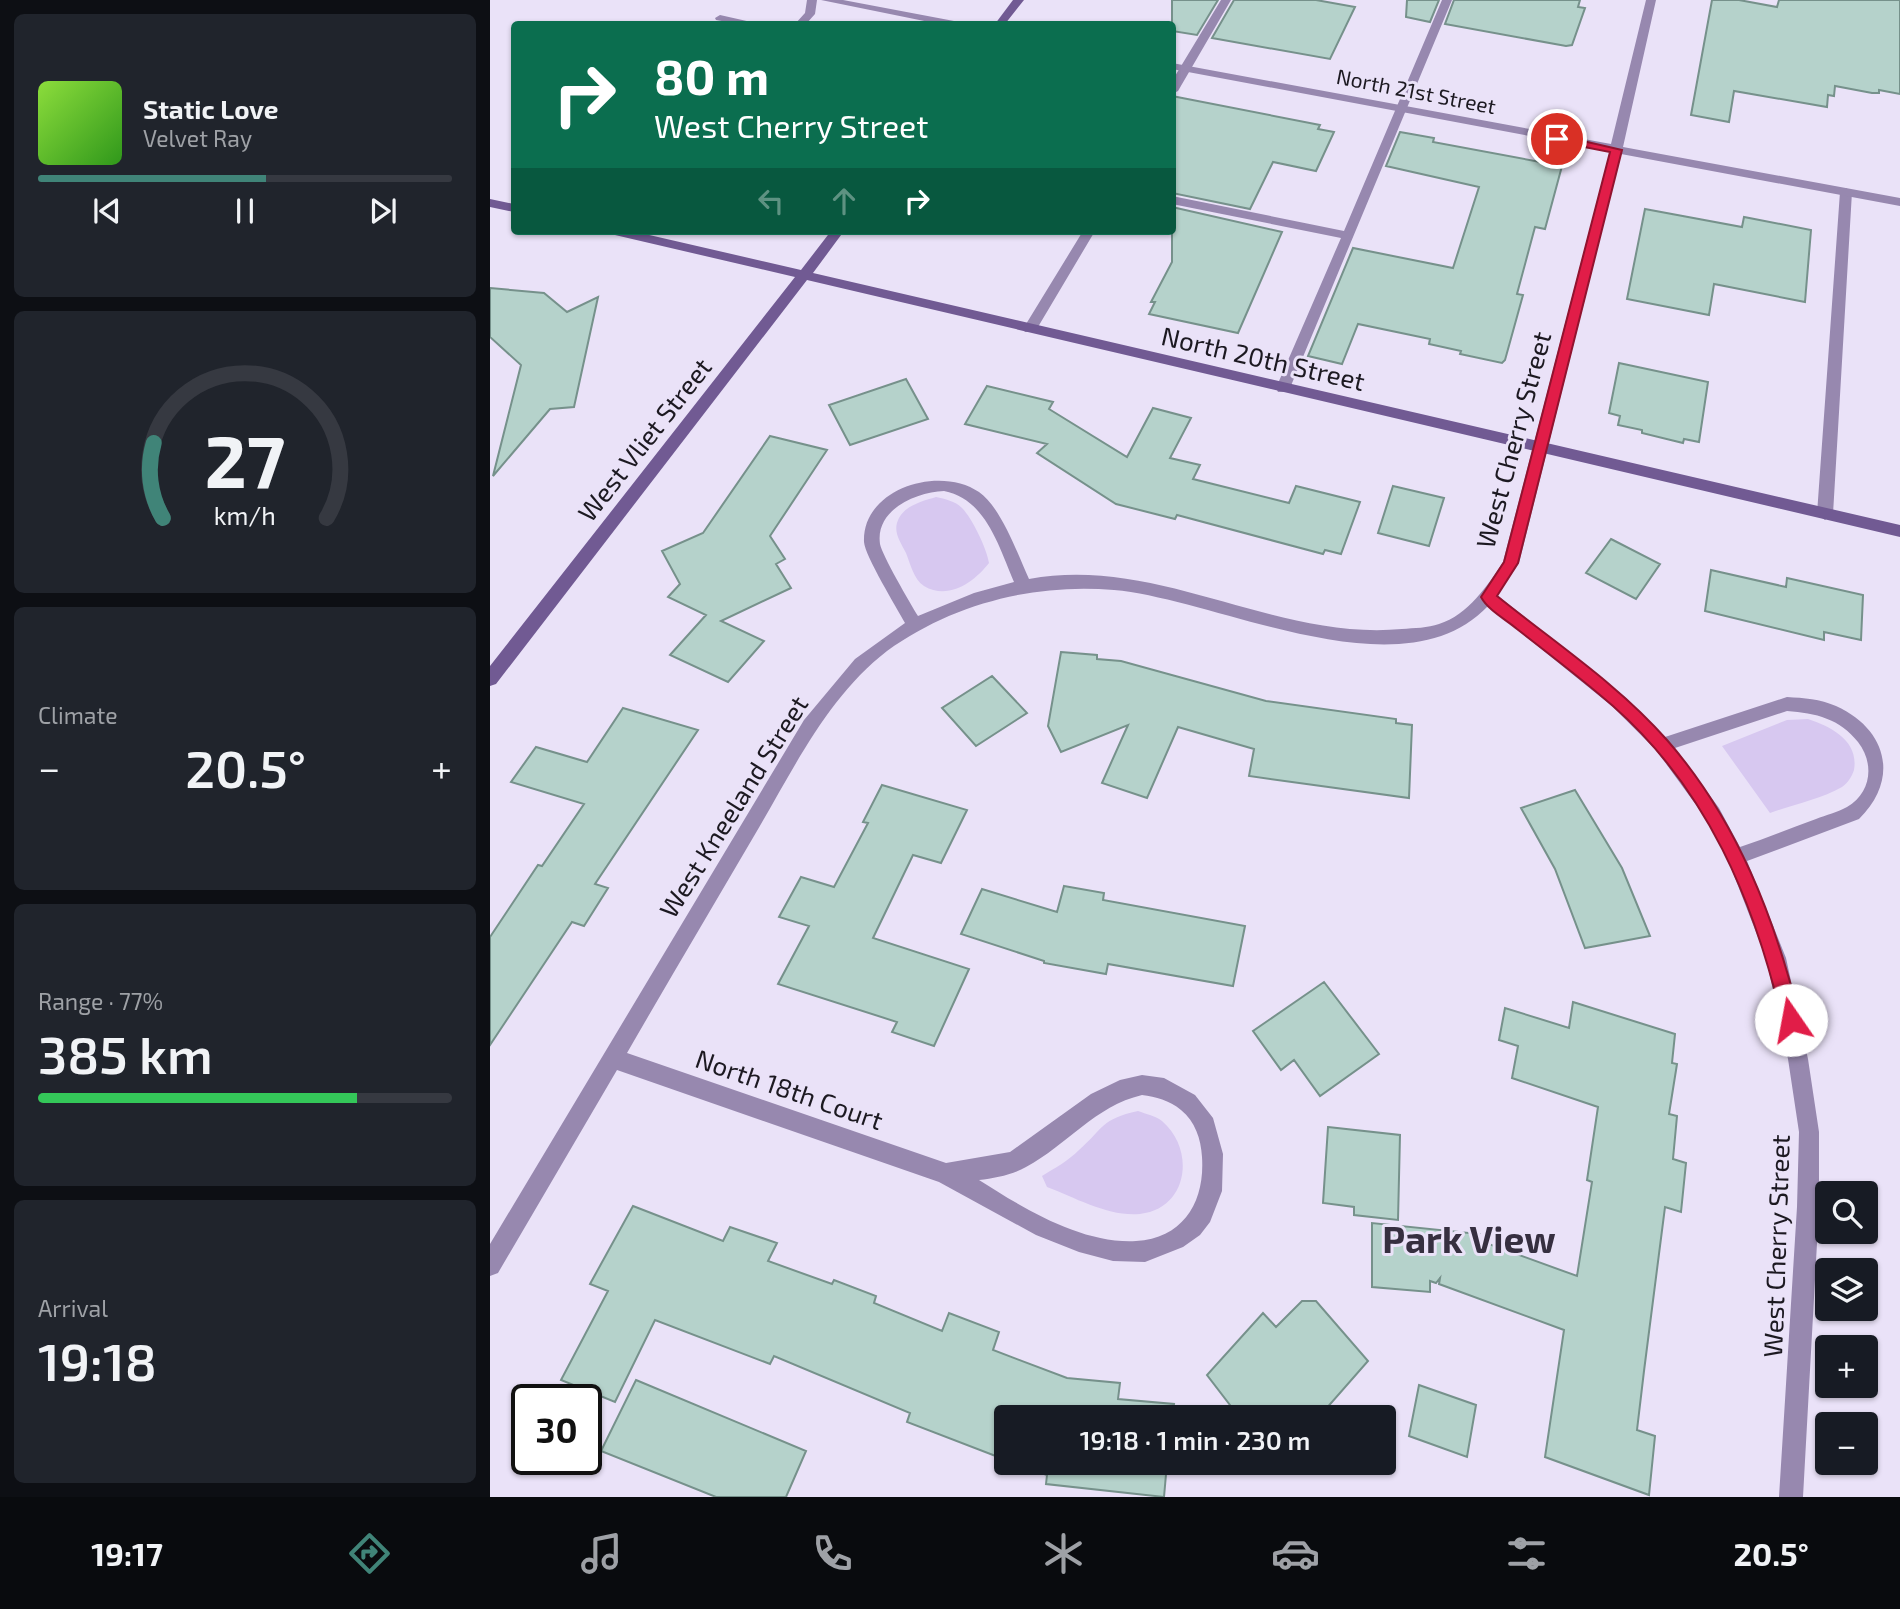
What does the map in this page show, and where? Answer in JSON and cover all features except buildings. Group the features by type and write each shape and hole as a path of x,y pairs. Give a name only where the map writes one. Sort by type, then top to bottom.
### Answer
{"main road":[{"path":"1002,21 1019,0"},
{"path":"490,203 511,207"},
{"name":"North 20th Street","path":"633,235 1900,531"},
{"name":"West Vliet Street","path":"490,679 835,235"}],"street":[{"path":"803,21 810,14 812,0"},
{"path":"827,0 938,21"},
{"path":"1176,84 1226,0"},
{"path":"1283,388 1447,0"},
{"name":"West Cherry Street","path":"1651,0 1616,150 1511,563 1488,597 1619,702 1662,745 1713,814 1736,857 1776,958 1789,1013 1809,1132 1808,1207 1791,1497"},
{"path":"720,18 738,21"},
{"name":"North 21st Street","path":"1176,67 1900,202"},
{"path":"1825,514 1846,192"},
{"path":"1176,201 1349,236"},
{"path":"1030,329 1087,235"},
{"path":"915,627 872,544 871,529 878,515 889,502 905,493 923,487 942,486 960,489 975,497 985,508 1024,586"},
{"name":"West Kneeland Street","path":"490,1265 810,725 862,663 915,627 982,596 1024,586 1059,582 1106,582 1150,588 1324,635 1367,637 1406,636 1447,629 1465,618 1488,597"},
{"path":"1662,745 1787,704 1808,705 1830,711 1865,736 1876,754 1881,772 1879,789 1870,803 1853,813 1736,857"},
{"name":"North 18th Court","path":"613,1058 946,1174 1012,1212 1100,1248 1137,1253 1161,1248 1194,1226 1211,1197 1214,1154 1210,1135 1193,1106 1181,1096 1154,1087 1138,1086 1098,1100 1040,1147 1016,1161 946,1174"}],"shaded area":[{"path":"936,497 962,508 974,526 988,557 989,563 976,576 952,590 933,590 918,580 897,532 899,518 906,510"},
{"path":"1808,719 1826,726 1848,743 1854,760 1854,770 1842,787 1770,813 1722,746 1787,720"},
{"path":"1138,1111 1162,1121 1173,1133 1180,1147 1182,1176 1177,1190 1168,1201 1156,1210 1140,1214 1116,1213 1047,1187 1042,1176 1070,1158 1104,1125 1117,1117"}],"district":[{"name":"Park View","path":"1469,1240"}],"route":[{"path":"1557,139 1616,150 1511,563 1488,597 1619,702 1662,745 1713,814 1736,857 1762,918 1776,958 1791,1020"}]}
